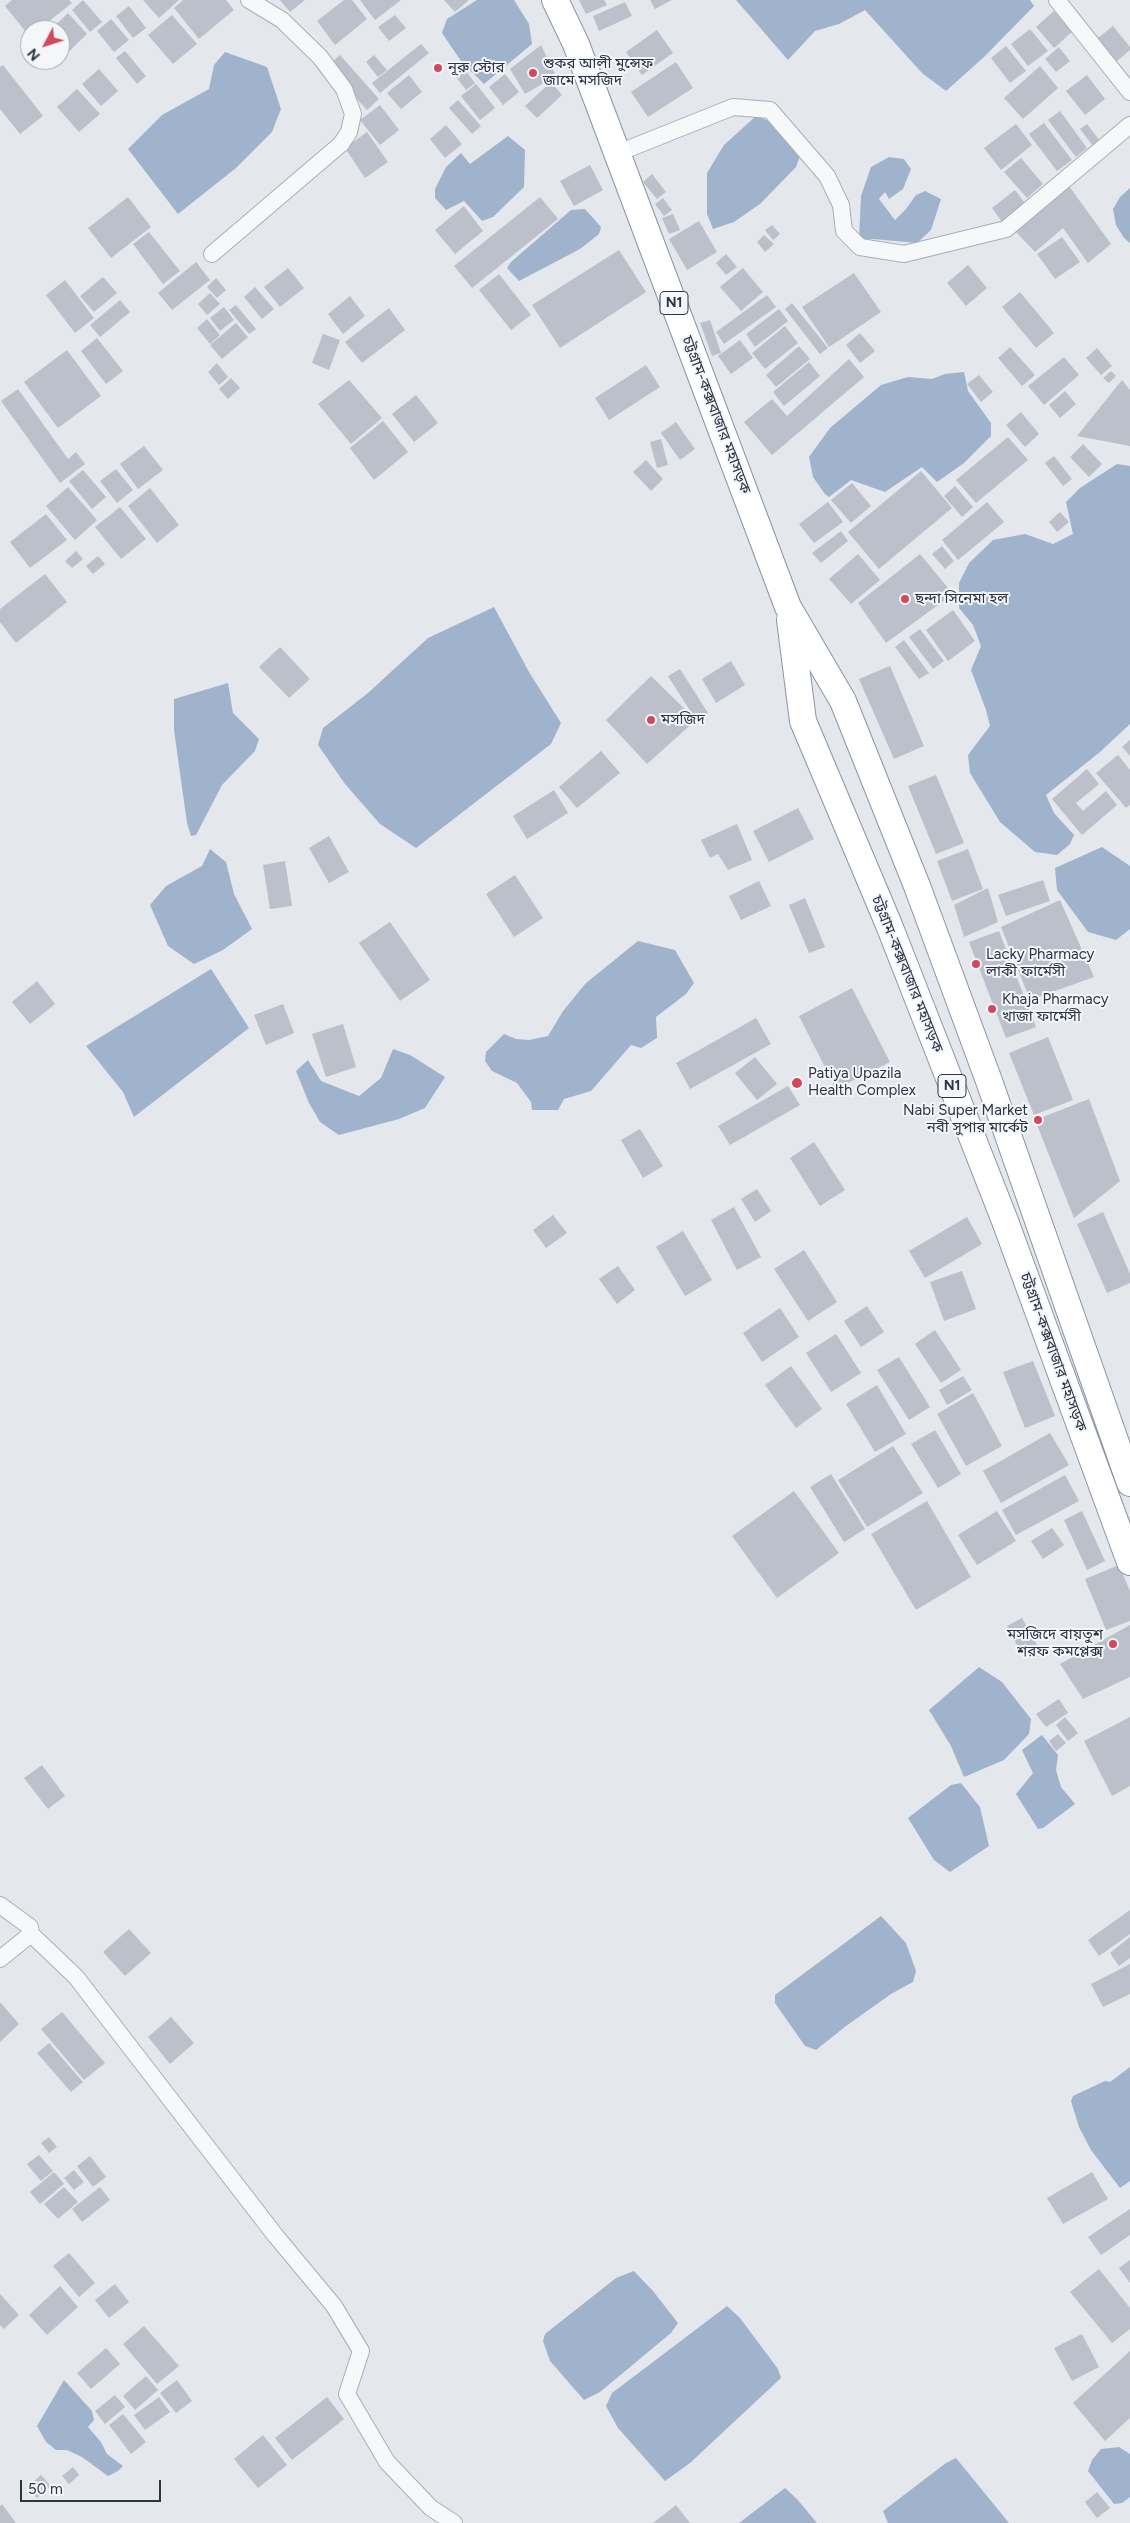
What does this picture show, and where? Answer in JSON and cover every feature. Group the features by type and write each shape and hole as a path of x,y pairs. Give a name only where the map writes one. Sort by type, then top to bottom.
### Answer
{"highway":[{"name":"চট্টগ্রাম-কক্সবাজার মহাসড়ক","path":"555,0 576,44 618,153 788,607 843,701 917,886 989,1081 1130,1483"},
{"name":"চট্টগ্রাম-কক্সবাজার মহাসড়ক","path":"788,607 803,721 892,935 1005,1221 1130,1562"}],"street":[{"path":"212,254 341,144 349,132 353,114 344,89 320,57 282,20 249,0"},
{"path":"1057,0 1130,92"},
{"path":"618,153 733,107 770,110 827,176 841,205 844,230 860,247 904,254 1006,229 1130,125"},
{"path":"0,1905 30,1927 31,1934 76,1977 275,2235 334,2306 361,2350 347,2394 387,2462 431,2508 454,2523"},
{"path":"0,1959 31,1934"}],"water":[{"path":"477,0 514,0 529,24 532,44 484,84 461,61 442,33 447,19"},
{"path":"736,0 1030,0 1034,6 984,57 946,91 922,73 865,10 839,24 815,31 788,60"},
{"path":"225,52 267,67 281,109 272,132 236,168 178,214 128,149 162,115 209,89 214,65"},
{"path":"757,115 775,125 800,156 796,167 760,204 734,222 713,229 707,214 707,173 724,145"},
{"path":"508,136 525,150 524,187 493,217 482,221 464,201 446,210 435,198 435,189 446,167 461,153 470,164"},
{"path":"889,157 904,159 911,169 903,189 889,199 885,192 879,199 895,220 916,195 925,191 941,199 931,230 917,243 873,239 859,240 861,196 871,167"},
{"path":"1130,188 1130,243 1124,238 1116,225 1113,209 1120,197"},
{"path":"585,209 601,227 599,234 580,249 519,281 507,268 511,262 571,210"},
{"path":"964,372 968,391 991,423 991,436 964,463 937,482 922,467 885,492 851,480 829,497 825,494 813,477 809,457 830,428 881,385 908,377 932,379 945,374"},
{"path":"1117,464 1130,466 1130,724 1100,752 1046,795 1054,813 1074,835 1070,844 1057,855 1035,852 1000,822 970,773 968,755 990,726 971,670 981,646 973,625 959,608 959,583 969,563 993,540 1025,534 1053,544 1073,534 1066,502 1080,488"},
{"path":"494,607 529,672 561,723 551,744 416,848 380,824 345,784 318,745 323,728 368,693 428,638"},
{"path":"228,683 233,713 259,739 255,751 222,785 196,835 191,836 187,823 174,730 174,699"},
{"path":"1102,847 1130,866 1130,929 1116,940 1088,932 1057,890 1055,868"},
{"path":"210,849 226,862 234,894 252,929 223,950 194,964 168,946 150,905 166,886 202,866"},
{"path":"638,941 675,950 694,983 686,994 656,1017 657,1038 641,1048 631,1045 591,1091 564,1099 558,1110 532,1110 531,1102 517,1083 492,1071 485,1061 486,1052 504,1034 516,1039 529,1040 548,1036 563,1011 586,983"},
{"path":"211,969 249,1028 134,1117 123,1092 86,1046"},
{"path":"393,1049 410,1055 445,1077 425,1108 399,1119 339,1135 320,1122 309,1103 296,1071 308,1060 321,1081 359,1096 381,1078"},
{"path":"979,1667 1002,1682 1031,1719 1029,1734 1004,1760 964,1777 951,1746 929,1710"},
{"path":"1042,1735 1058,1755 1056,1770 1061,1787 1075,1804 1043,1828 1038,1829 1016,1794 1033,1773 1022,1750"},
{"path":"961,1783 980,1807 989,1846 950,1872 934,1860 908,1818 951,1785"},
{"path":"881,1916 906,1943 916,1971 913,1982 891,1994 816,2050 805,2046 775,2003 775,1995"},
{"path":"1130,2067 1130,2181 1120,2188 1091,2150 1079,2127 1071,2101 1073,2096 1105,2081 1110,2082"},
{"path":"634,2271 653,2291 678,2323 671,2333 600,2392 584,2400 550,2361 543,2341 545,2334 616,2278"},
{"path":"727,2306 740,2318 778,2369 781,2378 690,2463 665,2481 618,2428 606,2406 612,2393"},
{"path":"64,2380 92,2411 94,2420 88,2427 101,2442 107,2454 123,2466 118,2471 108,2476 82,2457 67,2450 56,2450 46,2442 37,2426"},
{"path":"1119,2447 1130,2454 1130,2497 1122,2503 1114,2504 1088,2471 1092,2460 1101,2449"},
{"path":"956,2458 1009,2523 888,2523 883,2511 946,2463"},
{"path":"785,2488 817,2523 739,2523"}],"building":[{"path":"12,0 69,0 72,3 51,20 20,20 20,25 5,6"},
{"path":"83,0 102,22 90,32 72,10"},
{"path":"143,0 179,0 159,18"},
{"path":"183,0 226,0 234,10 199,39 174,8"},
{"path":"280,0 305,0 290,12"},
{"path":"344,0 352,0 367,19 335,45 317,21"},
{"path":"360,0 401,0 375,20"},
{"path":"444,0 469,0 455,12"},
{"path":"579,0 604,0 607,5 586,14"},
{"path":"650,0 672,0 655,9"},
{"path":"625,2 632,16 599,31 593,16"},
{"path":"129,6 146,28 133,38 116,16"},
{"path":"1054,11 1072,32 1054,48 1036,27"},
{"path":"68,13 87,34 70,50 70,20 61,20"},
{"path":"172,15 197,44 173,64 148,35"},
{"path":"395,15 406,28 389,41 378,27"},
{"path":"111,19 129,40 114,52 97,31"},
{"path":"1113,26 1130,47 1130,50 1117,61 1098,38"},
{"path":"1030,29 1048,51 1028,66 1011,44"},
{"path":"657,30 673,53 642,75 626,52"},
{"path":"421,44 429,53 380,93 372,83"},
{"name":"শুকর আলী মুন্সেফ জামে মসজিদ","path":"541,45 556,76 525,94 510,69"},
{"path":"1006,46 1026,71 1010,83 991,58"},
{"path":"1059,47 1070,61 1056,72 1045,59"},
{"path":"125,51 146,76 137,84 116,58"},
{"path":"340,55 379,99 367,110 327,66"},
{"path":"374,55 387,70 378,77 366,62"},
{"path":"676,62 693,88 648,117 631,92"},
{"path":"3,65 43,116 20,134 0,109 0,67"},
{"path":"1040,66 1058,88 1023,119 1004,98"},
{"path":"99,69 118,91 101,106 82,84"},
{"path":"465,70 475,83 466,90 456,77"},
{"path":"505,74 519,92 503,105 489,87"},
{"path":"409,75 422,92 401,109 387,93"},
{"path":"1087,75 1105,99 1085,115 1066,91"},
{"path":"551,82 562,95 537,118 525,106"},
{"path":"476,84 495,108 480,120 461,96"},
{"path":"77,89 100,114 79,132 57,107"},
{"path":"458,100 481,126 472,134 449,108"},
{"path":"380,105 399,130 380,145 360,120"},
{"path":"1060,111 1087,148 1076,157 1048,120"},
{"path":"1044,123 1072,160 1057,171 1029,134"},
{"path":"1016,124 1032,145 1001,170 984,148"},
{"path":"1087,124 1100,141 1093,146 1080,129"},
{"path":"446,125 462,144 445,158 430,139"},
{"path":"367,132 388,162 365,178 345,148"},
{"path":"1021,158 1043,184 1027,198 1004,172"},
{"path":"590,165 603,190 574,206 560,181"},
{"path":"652,174 666,192 657,199 643,182"},
{"path":"1069,186 1111,244 1088,263 1063,228 1035,252 1015,231"},
{"path":"1015,190 1025,203 1002,222 992,208"},
{"path":"128,197 151,227 111,258 88,228"},
{"path":"540,197 558,219 472,288 454,266"},
{"path":"663,198 672,210 664,216 655,204"},
{"path":"464,206 483,231 455,254 435,230"},
{"path":"673,214 680,230 669,234 662,218"},
{"path":"699,221 717,252 687,270 669,239"},
{"path":"772,225 780,234 773,240 765,230"},
{"path":"149,232 180,271 163,284 133,244"},
{"path":"764,235 774,244 765,252 757,242"},
{"path":"1062,237 1080,262 1055,279 1037,254"},
{"path":"619,250 646,292 560,348 532,305"},
{"path":"726,254 737,267 726,275 716,263"},
{"path":"196,262 210,280 172,310 158,293"},
{"path":"968,265 987,288 966,306 947,283"},
{"path":"288,268 304,288 280,307 264,287"},
{"path":"743,268 763,292 741,311 720,287"},
{"path":"854,273 881,312 829,347 802,307"},
{"path":"499,274 531,315 511,330 479,290"},
{"path":"103,277 117,293 94,312 80,296"},
{"path":"216,278 226,290 217,298 207,287"},
{"path":"65,280 94,318 75,333 46,295"},
{"path":"255,287 274,309 262,319 244,297"},
{"path":"1020,292 1054,333 1036,348 1002,307"},
{"path":"210,293 220,304 207,315 198,304"},
{"path":"767,295 776,307 724,344 716,332"},
{"path":"350,296 365,316 343,334 328,314"},
{"path":"120,300 130,312 100,337 90,325"},
{"path":"792,303 828,348 820,354 785,309"},
{"path":"236,305 256,329 249,334 229,310"},
{"path":"224,307 234,320 220,331 210,318"},
{"path":"389,308 405,330 362,363 345,342"},
{"path":"779,309 788,321 755,347 746,334"},
{"path":"207,319 220,335 210,344 197,328"},
{"path":"710,320 721,353 712,356 700,323"},
{"path":"236,323 248,337 222,359 210,345"},
{"path":"785,326 798,343 765,369 752,353"},
{"path":"860,333 875,351 860,363 846,345"},
{"path":"323,334 340,340 329,370 312,363"},
{"path":"97,338 123,371 106,384 81,351"},
{"path":"740,340 753,358 731,374 718,356"},
{"path":"799,346 810,359 776,387 766,375"},
{"path":"1010,347 1035,375 1022,386 998,358"},
{"path":"1097,348 1112,366 1101,375 1086,358"},
{"path":"67,350 101,396 58,428 24,382"},
{"path":"1064,357 1079,375 1044,405 1028,386"},
{"path":"849,359 864,377 772,455 744,422 772,399 787,416"},
{"path":"809,362 820,376 784,406 773,392"},
{"path":"217,363 228,377 219,385 208,372"},
{"path":"646,365 660,387 609,420 595,398"},
{"path":"1111,371 1116,376 1109,383 1103,378"},
{"path":"979,375 993,392 981,402 967,384"},
{"path":"231,378 240,388 228,399 219,389"},
{"path":"349,380 382,418 351,444 318,404"},
{"path":"1122,380 1130,390 1130,446 1077,436"},
{"path":"18,389 68,459 76,452 85,464 60,483 1,401"},
{"path":"1065,391 1076,404 1060,418 1049,405"},
{"path":"416,395 438,423 414,442 392,414"},
{"path":"1021,412 1039,434 1025,447 1006,425"},
{"path":"383,421 408,452 374,480 350,448"},
{"path":"676,422 695,449 680,460 661,433"},
{"path":"1008,437 1028,460 976,503 956,480"},
{"path":"661,439 668,465 657,468 650,442"},
{"path":"1083,444 1102,464 1089,477 1070,457"},
{"path":"144,446 163,470 138,489 120,464"},
{"path":"1054,456 1072,479 1063,486 1045,463"},
{"path":"646,460 663,479 651,491 633,472"},
{"path":"116,469 133,490 117,503 100,481"},
{"path":"83,470 106,497 92,509 69,481"},
{"path":"921,471 952,508 879,569 848,532"},
{"path":"852,483 871,506 851,523 831,500"},
{"path":"955,486 973,507 962,517 944,496"},
{"path":"68,487 97,520 75,540 46,506"},
{"path":"150,488 179,525 157,543 128,506"},
{"path":"828,502 843,522 814,543 799,524"},
{"path":"987,502 1004,522 958,560 942,540"},
{"path":"120,507 146,539 121,559 95,527"},
{"path":"1060,512 1069,522 1057,532 1049,522"},
{"path":"46,514 67,540 30,568 10,542"},
{"path":"841,531 848,541 821,563 812,553"},
{"path":"942,546 954,561 945,569 932,554"},
{"path":"76,551 83,559 72,568 65,561"},
{"path":"858,554 880,580 851,604 829,579"},
{"name":"ছন্দা সিনেমা হল","path":"920,554 953,594 886,643 858,603"},
{"path":"98,556 105,564 93,574 86,566"},
{"path":"45,574 67,602 16,643 0,622 0,609"},
{"path":"953,610 975,641 948,661 926,630"},
{"path":"920,629 944,661 933,669 909,637"},
{"path":"904,640 929,673 919,679 895,647"},
{"path":"280,647 310,679 289,698 259,667"},
{"path":"731,661 745,685 716,703 702,679"},
{"path":"890,666 924,746 894,759 859,679"},
{"path":"680,669 708,713 696,720 668,676"},
{"name":"মসজিদ","path":"651,676 696,720 647,764 606,720"},
{"path":"1130,740 1130,756 1122,747"},
{"path":"601,751 620,773 577,808 559,787"},
{"path":"1118,755 1130,770 1130,805 1126,808 1096,773"},
{"path":"1087,769 1099,784 1076,803 1083,811 1106,791 1117,805 1082,835 1052,799"},
{"path":"936,775 964,843 936,854 908,786"},
{"path":"554,790 568,813 527,839 513,816"},
{"path":"798,808 814,839 769,862 753,831"},
{"path":"737,824 752,860 728,870 718,854 710,858 701,840"},
{"path":"329,836 349,872 329,883 309,848"},
{"path":"968,849 983,889 952,901 937,861"},
{"path":"285,861 292,906 270,909 263,865"},
{"path":"515,875 543,918 514,937 486,894"},
{"path":"1043,880 1050,901 1006,916 998,895"},
{"path":"759,881 771,906 741,920 729,896"},
{"path":"988,888 998,922 964,937 954,905"},
{"path":"805,898 825,947 809,953 789,905"},
{"path":"1060,900 1094,977 1030,1000 1001,927"},
{"path":"390,922 430,980 400,1001 359,943"},
{"path":"999,931 1036,1027 1006,1038 969,942"},
{"path":"37,981 55,1004 30,1024 12,1002"},
{"path":"852,988 890,1062 836,1089 799,1016"},
{"path":"283,1004 294,1033 266,1045 254,1015"},
{"path":"756,1018 771,1044 690,1089 676,1063"},
{"path":"343,1024 356,1067 326,1077 312,1034"},
{"path":"1048,1037 1073,1100 1034,1115 1009,1053"},
{"path":"755,1057 777,1084 757,1100 735,1073"},
{"path":"788,1086 800,1105 730,1145 718,1126"},
{"path":"1089,1099 1120,1181 1074,1218 1035,1120"},
{"path":"640,1129 663,1166 643,1178 621,1140"},
{"path":"814,1142 845,1190 820,1206 790,1158"},
{"path":"757,1189 771,1211 755,1222 741,1199"},
{"path":"734,1207 761,1257 737,1270 711,1220"},
{"path":"1103,1212 1130,1274 1130,1283 1107,1293 1077,1224"},
{"path":"553,1215 567,1233 546,1248 533,1230"},
{"path":"967,1217 982,1244 925,1278 909,1251"},
{"path":"683,1231 712,1280 685,1296 656,1247"},
{"path":"804,1250 837,1302 808,1321 774,1269"},
{"path":"618,1266 635,1290 617,1304 599,1279"},
{"path":"962,1271 976,1309 944,1321 930,1282"},
{"path":"867,1306 884,1332 861,1347 844,1321"},
{"path":"780,1308 799,1337 762,1362 743,1333"},
{"path":"935,1330 961,1370 941,1383 915,1344"},
{"path":"836,1334 861,1373 831,1392 806,1353"},
{"path":"899,1357 930,1407 909,1420 877,1370"},
{"path":"1033,1361 1055,1416 1025,1428 1003,1372"},
{"path":"791,1366 822,1409 796,1428 765,1385"},
{"path":"963,1376 972,1390 947,1405 939,1390"},
{"path":"877,1385 906,1434 875,1452 846,1404"},
{"path":"973,1393 1002,1446 966,1466 937,1414"},
{"path":"935,1430 961,1474 938,1488 911,1444"},
{"path":"1050,1433 1069,1465 1001,1503 983,1471"},
{"path":"893,1446 923,1493 867,1527 838,1480"},
{"path":"831,1474 865,1529 844,1542 810,1487"},
{"path":"1065,1475 1079,1501 1016,1535 1002,1510"},
{"path":"794,1491 839,1553 777,1598 732,1536"},
{"path":"927,1501 971,1577 916,1610 871,1534"},
{"path":"997,1511 1016,1541 977,1565 958,1535"},
{"path":"1082,1511 1105,1561 1087,1570 1064,1520"},
{"path":"1052,1528 1064,1545 1043,1559 1031,1541"},
{"path":"1119,1565 1130,1591 1130,1621 1106,1630 1085,1579"},
{"path":"1022,1618 1037,1645 1021,1653 1007,1626"},
{"name":"মসজিদে বায়তুশ শরফ কমপ্লেক্স","path":"1130,1625 1130,1677 1083,1699 1060,1664"},
{"path":"1059,1699 1068,1713 1046,1727 1036,1714"},
{"path":"1065,1717 1078,1733 1068,1741 1056,1725"},
{"path":"1130,1717 1130,1786 1112,1796 1084,1741"},
{"path":"1058,1734 1066,1743 1056,1751 1049,1741"},
{"path":"42,1765 65,1796 48,1809 24,1778"},
{"path":"1130,1910 1130,1934 1099,1956 1088,1940"},
{"path":"129,1929 151,1953 125,1976 103,1952"},
{"path":"1130,1937 1130,1958 1119,1966 1110,1953"},
{"path":"1130,1964 1130,1994 1103,2007 1091,1984"},
{"path":"0,2002 19,2024 0,2042"},
{"path":"62,2012 105,2063 84,2080 41,2029"},
{"path":"171,2017 194,2043 170,2064 148,2037"},
{"path":"49,2043 83,2082 71,2092 37,2053"},
{"path":"49,2137 57,2147 49,2153 41,2143"},
{"path":"39,2155 53,2171 41,2181 27,2164"},
{"path":"90,2156 106,2177 93,2187 77,2166"},
{"path":"74,2170 84,2182 74,2190 64,2178"},
{"path":"54,2172 64,2184 40,2204 30,2192"},
{"path":"1092,2172 1108,2199 1063,2224 1047,2198"},
{"path":"64,2187 78,2202 58,2219 44,2204"},
{"path":"100,2187 110,2200 82,2222 72,2209"},
{"path":"1130,2209 1130,2235 1101,2255 1088,2237"},
{"path":"69,2253 95,2283 79,2297 53,2266"},
{"path":"1130,2260 1130,2283 1119,2268"},
{"path":"1099,2269 1130,2308 1130,2329 1112,2343 1070,2292"},
{"path":"115,2284 129,2302 109,2318 95,2300"},
{"path":"60,2286 78,2307 47,2335 29,2315"},
{"path":"0,2294 19,2315 4,2329 0,2325"},
{"path":"144,2326 179,2366 157,2384 123,2344"},
{"path":"1082,2334 1099,2367 1072,2381 1054,2348"},
{"path":"106,2348 120,2364 91,2389 77,2373"},
{"path":"1130,2351 1130,2418 1105,2441 1073,2403"},
{"path":"146,2376 158,2390 135,2410 123,2396"},
{"path":"177,2380 192,2401 176,2413 160,2393"},
{"path":"115,2395 125,2407 105,2424 95,2411"},
{"path":"159,2397 170,2412 145,2430 134,2415"},
{"path":"327,2397 344,2419 292,2460 275,2438"},
{"path":"123,2414 146,2442 131,2454 109,2425"},
{"path":"263,2435 287,2465 258,2488 234,2459"},
{"path":"73,2467 79,2475 69,2484 62,2476"},
{"path":"41,2475 51,2486 37,2498 27,2487"},
{"path":"1097,2492 1110,2508 1097,2518 1085,2502"},
{"path":"2,2504 16,2523 0,2523 0,2506"},
{"path":"676,2505 690,2523 653,2523"}],"place":[{"name":"নূরু স্টোর","path":"438,68"},
{"name":"শুকর আলী মুন্সেফ জামে মসজিদ","path":"533,73"},
{"name":"ছন্দা সিনেমা হল","path":"905,599"},
{"name":"মসজিদ","path":"651,720"},
{"name":"Lacky Pharmacy লাকী ফার্মেসী","path":"976,964"},
{"name":"Khaja Pharmacy খাজা ফার্মেসী","path":"992,1009"},
{"name":"Patiya Upazila Health Complex","path":"797,1083"},
{"name":"Nabi Super Market নবী সুপার মার্কেট","path":"1038,1120"},
{"name":"মসজিদে বায়তুশ শরফ কমপ্লেক্স","path":"1113,1644"}]}
